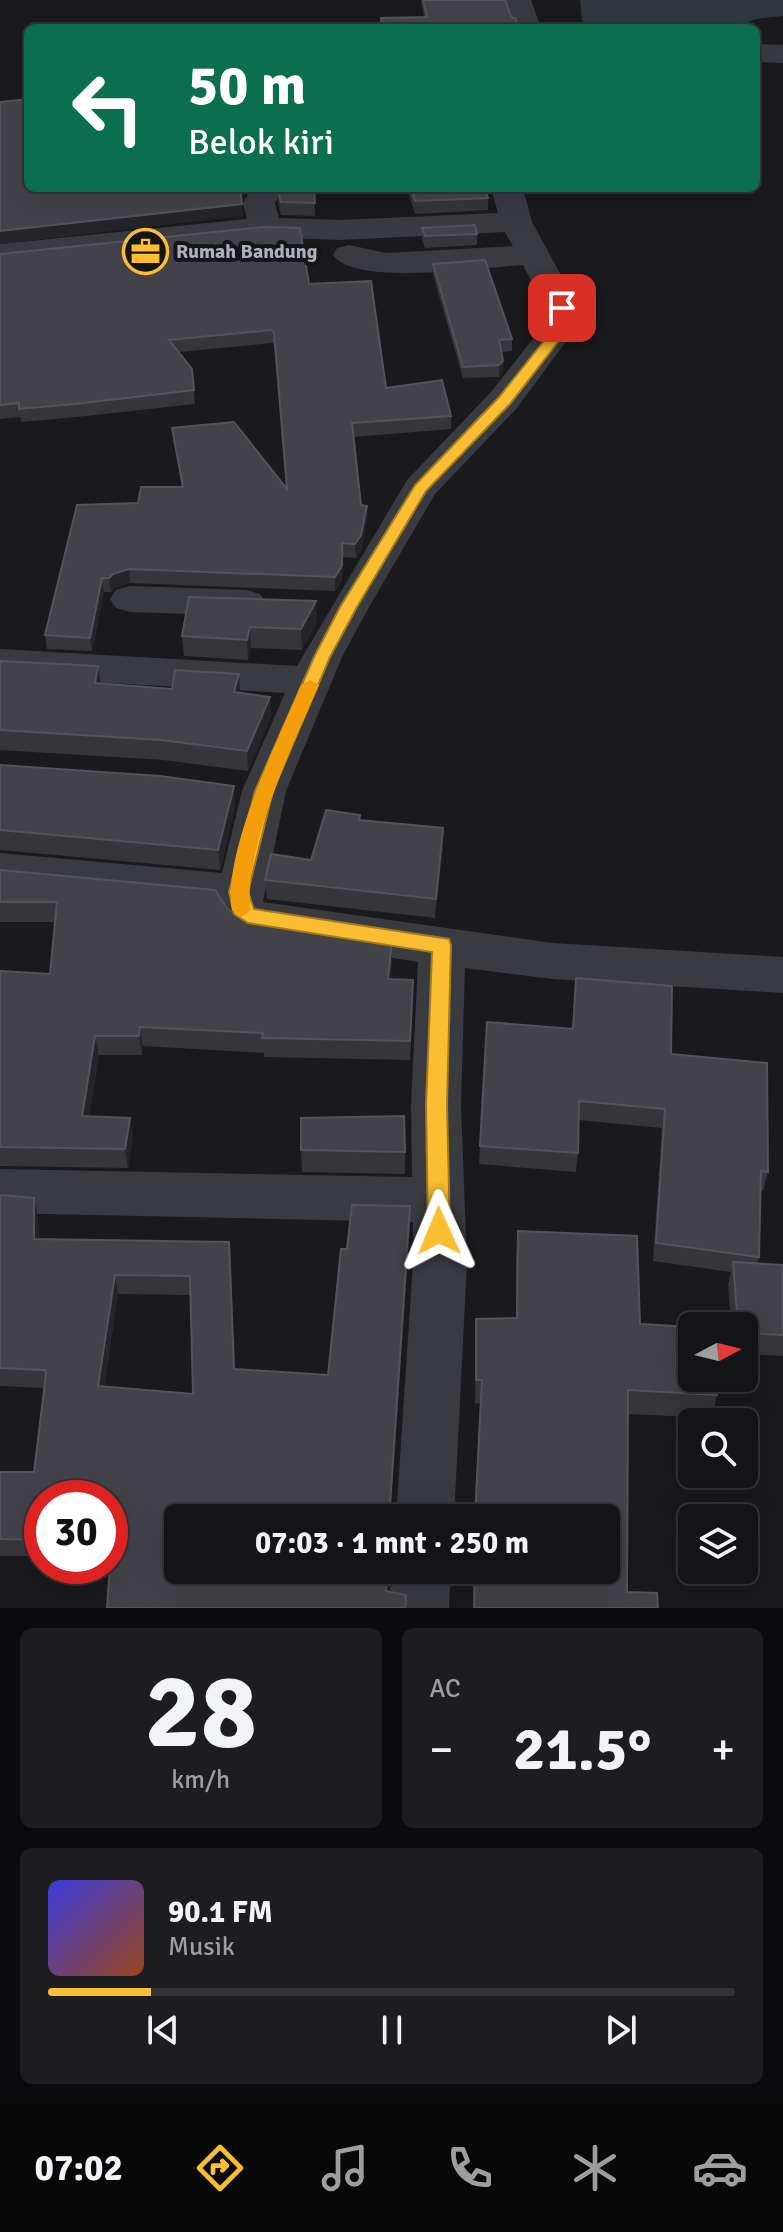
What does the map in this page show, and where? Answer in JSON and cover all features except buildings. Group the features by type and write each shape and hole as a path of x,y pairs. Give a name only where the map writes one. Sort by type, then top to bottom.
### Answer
{"street":[{"path":"517,0 526,24"},
{"path":"760,53 783,54"},
{"path":"265,227 259,203 266,192"},
{"path":"508,192 524,239 562,308 564,321 558,333 504,400 420,488 349,607 312,681 264,791 238,892 241,909 248,916 411,943 553,961 783,975"},
{"path":"0,254 265,227 524,239"},
{"path":"349,255 363,261 386,263 524,239"},
{"path":"130,599 349,607"},
{"path":"0,663 312,681"},
{"path":"220,786 264,791"},
{"path":"0,870 238,892"},
{"path":"426,1504 440,1263 436,1105 442,945"},
{"path":"0,1191 438,1200"},
{"path":"419,1608 420,1584"}],"shaded area":[{"path":"580,0 783,0 783,16 755,19 744,24 585,24 582,21"}],"slow traffic":[{"path":"241,910 238,892 264,791 310,685"}],"place":[{"name":"Rumah Bandung","path":"145,251"}],"route":[{"path":"439,1231 436,1105 442,945 411,943 248,916 241,909 238,892 264,791 331,639 420,488 504,400 558,333 564,321 562,308"}]}
